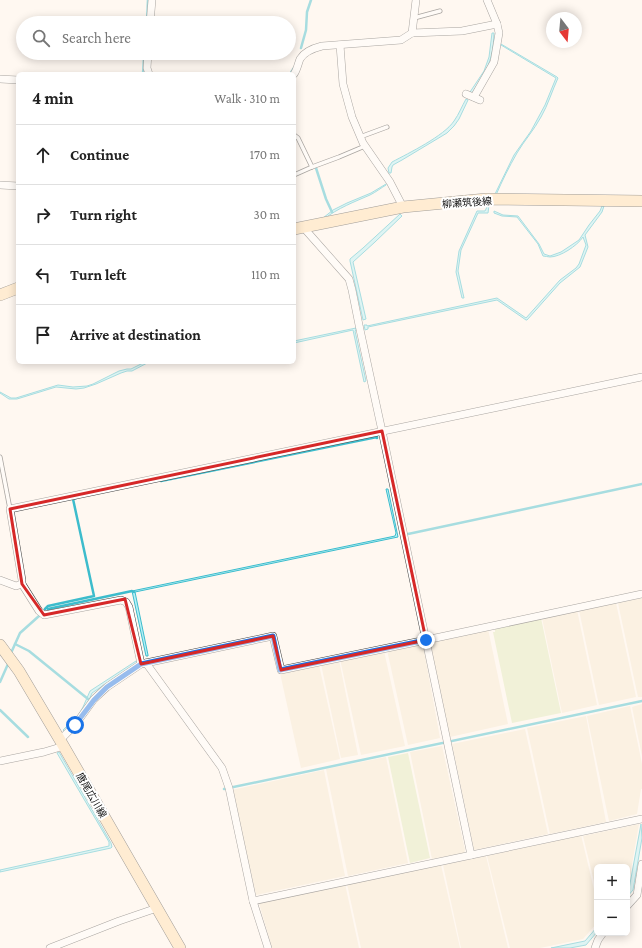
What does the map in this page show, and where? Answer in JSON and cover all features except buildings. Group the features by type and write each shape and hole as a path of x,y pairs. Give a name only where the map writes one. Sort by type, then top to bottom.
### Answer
{"main road":[{"name":"柳瀬筑後線","path":"298,228 404,207 486,199 642,201"},
{"path":"0,295 16,289"},
{"name":"唐尾広川線","path":"0,645 19,671 62,743 180,948"}],"street":[{"path":"151,16 152,0"},
{"path":"412,33 416,0"},
{"path":"466,94 477,99 494,62 499,33 487,0"},
{"path":"296,72 301,58 312,49 322,46 401,40 412,33 462,31 497,24"},
{"path":"340,45 343,84 352,117 365,146 390,182 404,207"},
{"path":"148,60 148,72"},
{"path":"0,79 16,80"},
{"path":"0,185 16,186"},
{"path":"298,228 349,279 471,855"},
{"path":"268,948 253,901 229,788 222,768 144,663 126,602 121,600 44,615 22,584 10,509 642,377"},
{"path":"0,580 16,586 22,584"},
{"path":"0,761 44,752 62,743 94,700 107,687 144,663 273,636 280,670 642,594"},
{"path":"253,901 642,819"},
{"path":"630,903 637,895 642,864"},
{"path":"50,948 156,908"},
{"path":"595,948 601,936"}],"lane":[{"path":"414,18 440,11"},
{"path":"360,137 387,127"},
{"path":"296,136 312,167"},
{"path":"296,174 339,158 365,146"},
{"path":"0,456 10,509"}],"highlighted area":[{"path":"382,431 426,640 281,670 273,636 141,664 125,599 44,615 22,584 10,509"}],"shaded area":[{"path":"642,598 642,697 638,697 618,603"},
{"path":"616,603 636,697 599,705 579,610"},
{"path":"577,610 597,705 562,713 542,618"},
{"path":"488,629 508,724 450,737 429,644 432,640"},
{"path":"420,643 423,645 440,738 408,745 387,650"},
{"path":"384,651 405,746 361,755 340,659"},
{"path":"339,660 358,755 341,758 321,664"},
{"path":"319,665 340,759 301,768 280,673"},
{"path":"642,704 642,756 632,707"},
{"path":"630,706 642,764 642,789 637,814 609,821 587,716"},
{"path":"586,716 606,822 550,834 527,728"},
{"path":"525,729 548,834 474,850 452,744"},
{"path":"442,746 465,850 464,853 432,859 410,752"},
{"path":"386,757 408,863 348,876 326,769"},
{"path":"324,770 345,876 256,895 232,790"},
{"path":"639,824 630,876 630,864 594,864 594,882 583,836"},
{"path":"581,835 594,889 594,926 583,939 540,948 510,948 487,856"},
{"path":"486,856 508,948 461,948 443,865"},
{"path":"441,865 460,948 361,948 347,884"},
{"path":"345,884 359,948 272,948 259,903"}],"green space":[{"path":"541,618 561,713 512,723 493,632 495,632 495,628"},
{"path":"408,753 430,858 410,863 388,757"}],"water":[{"path":"492,33 494,33 491,58 482,78 472,93 470,92 484,71 489,57"},
{"path":"501,44 558,78 548,103 535,126 517,153 496,195 495,194 514,155 531,131 545,105 556,78"},
{"path":"466,99 468,100 459,119 447,133 393,165 391,173 389,173 388,168 392,162 426,144 449,127 456,118"},
{"path":"386,184 372,194 340,208 324,219 323,218 333,210 371,193"},
{"path":"488,205 488,213 478,213 461,250 458,271 464,298 462,298 456,272 459,251 477,211 485,211"},
{"path":"602,206 604,206 602,212 585,235 588,247 580,267 560,283 527,320 497,300 368,327 368,329 365,330 364,325 367,326 497,298 526,318 560,280 576,268 586,245 583,237 577,244 563,253 554,257 543,256 538,244 517,217 502,216 494,213 494,211 503,215 518,216 539,244 544,254 550,256 561,252 579,240"},
{"path":"400,214 402,216 353,262 366,319 363,320 350,259"},
{"path":"356,328 355,331 366,381 364,382 353,330 296,343 296,341"},
{"path":"141,364 145,364 132,371 121,373 84,388 76,389 56,387 17,399 9,399 0,393 11,398 16,398 58,385 73,387 87,386 119,371 131,369"},
{"path":"386,489 388,489 398,537 135,592 148,655 146,656 132,591 395,536 396,533"},
{"path":"136,661 137,663 92,693 81,715 64,731 63,730 79,714 90,691"},
{"path":"59,752 112,847 0,872 0,870 109,846 109,842 57,753"},
{"path":"641,824 642,838 633,890 630,894 630,884"},
{"path":"594,930 594,936 586,945 570,948 551,948 585,941"}],"waterway":[{"path":"147,16 148,0"},
{"path":"301,48 306,30 307,12 311,0"},
{"path":"143,72 144,60"},
{"path":"291,72 294,68"},
{"path":"316,168 332,212"},
{"path":"161,481 377,438"},
{"path":"408,534 642,484"},
{"path":"45,609 48,606 94,596 73,499 76,498"},
{"path":"48,609 132,591 134,592"},
{"path":"11,653 20,633 39,616"},
{"path":"15,644 29,651 88,699"},
{"path":"0,682 8,664"},
{"path":"224,789 642,701"},
{"path":"0,710 28,737"}],"route":[{"path":"75,725 94,700 107,687 141,664 273,636 280,670 426,640"}]}
